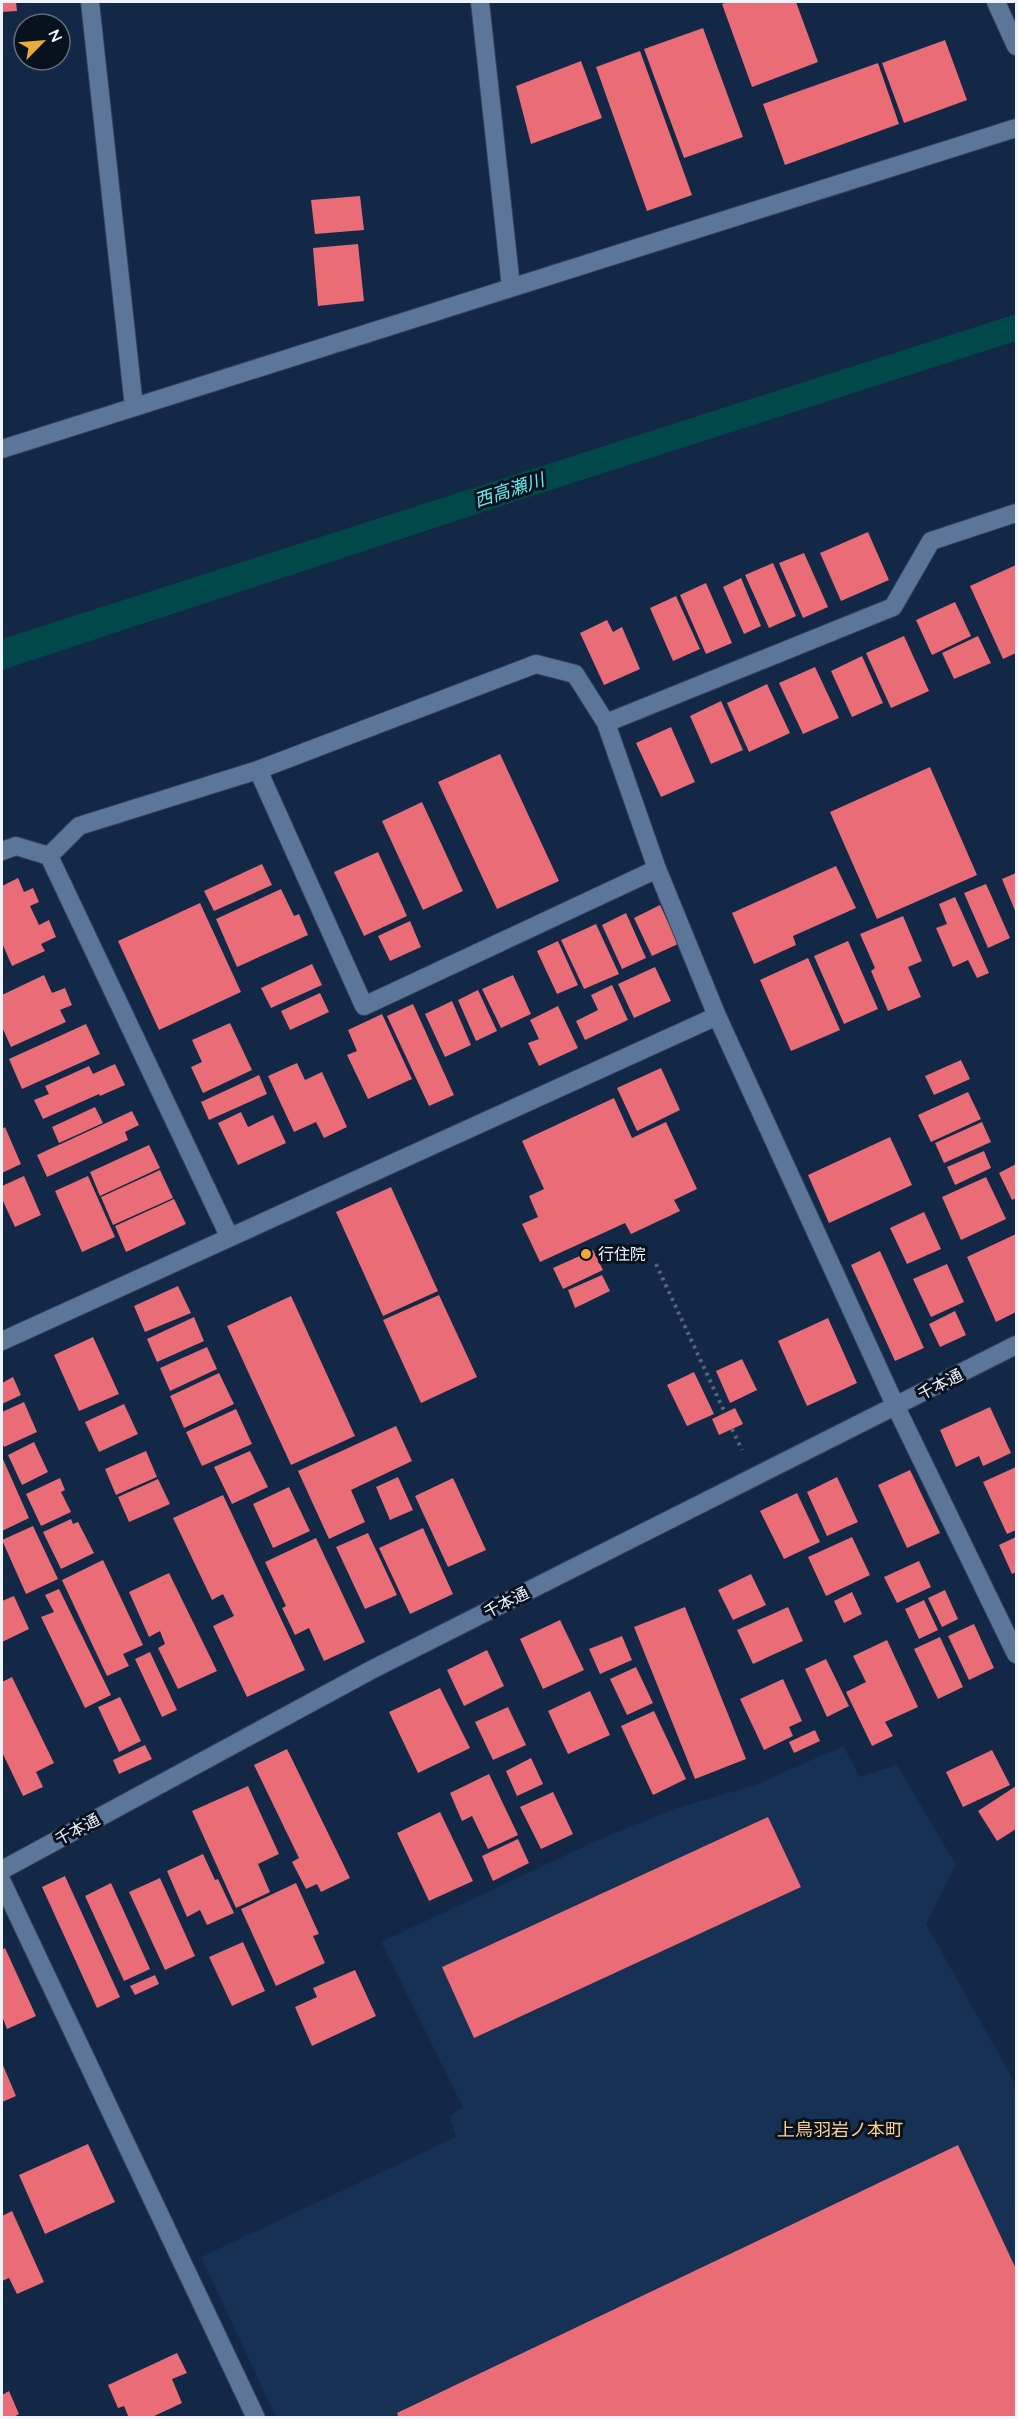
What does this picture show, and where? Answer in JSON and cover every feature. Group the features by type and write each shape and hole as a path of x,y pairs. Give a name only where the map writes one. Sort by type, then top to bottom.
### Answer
{"street":[{"path":"90,2 134,407"},
{"path":"480,2 512,286"},
{"path":"996,2 1017,46"},
{"path":"2,449 1017,128"},
{"path":"606,723 893,607 931,541 1017,513"},
{"path":"49,856 79,826 258,770 536,664 575,674 606,723 657,869 717,1016 896,1407 1017,1654"},
{"path":"258,770 364,1006 657,869"},
{"path":"2,851 16,846 49,856 229,1236"},
{"path":"2,1341 717,1016"},
{"name":"千本通","path":"2,1870 373,1669 1017,1345"},
{"path":"2,1882 256,2418"}],"path":[{"path":"656,1264 724,1413"}],"shaded area":[{"path":"843,1746 860,1777 897,1765 956,1865 926,1924 1016,2085 1016,2417 276,2417 201,2257 456,2137 450,2116 463,2107 381,1942 602,1838 674,1809 755,1785"}],"water":[{"name":"西高瀬川","path":"1016,314 1016,341 535,495 2,670 2,639"}],"building":[{"path":"2,2 16,2 17,11 2,12"},
{"path":"728,2 796,2 818,62 752,87 722,4"},
{"path":"703,28 743,137 684,158 644,49"},
{"path":"945,40 967,100 904,123 882,63"},
{"path":"640,51 692,195 647,211 596,67"},
{"path":"581,61 602,118 531,144 516,86"},
{"path":"878,63 899,124 785,165 763,104"},
{"path":"360,196 364,230 315,234 311,200"},
{"path":"358,244 364,301 318,306 313,248"},
{"path":"868,532 889,580 841,601 820,553"},
{"path":"804,553 828,607 803,618 779,563"},
{"path":"773,563 796,616 769,628 745,575"},
{"path":"1016,565 1016,653 1003,659 970,586"},
{"path":"741,578 761,626 744,634 723,587"},
{"path":"706,583 732,643 706,654 680,595"},
{"path":"676,596 700,649 673,661 650,608"},
{"path":"955,602 971,636 932,655 916,620"},
{"path":"607,620 613,632 622,627 640,669 604,685 580,633"},
{"path":"904,636 929,691 891,708 866,653"},
{"path":"978,636 991,663 954,679 942,653"},
{"path":"862,656 883,703 852,717 831,671"},
{"path":"815,667 839,718 803,734 779,683"},
{"path":"767,684 790,733 749,752 727,703"},
{"path":"721,701 743,750 711,764 690,716"},
{"path":"671,727 695,782 661,797 636,743"},
{"path":"500,754 559,881 497,909 438,782"},
{"path":"930,767 977,875 877,919 830,812"},
{"path":"422,802 463,891 423,910 382,821"},
{"path":"378,852 407,916 364,936 334,872"},
{"path":"262,864 272,885 214,911 204,891"},
{"path":"836,866 856,908 793,936 796,945 754,964 732,913"},
{"path":"1016,873 1016,913 1002,879"},
{"path":"18,878 24,892 33,888 39,902 30,906 39,925 49,920 56,937 41,944 45,951 12,966 2,943 2,886"},
{"path":"986,884 1010,938 988,948 964,893"},
{"path":"281,889 294,916 299,914 308,935 237,967 216,919"},
{"path":"955,897 989,973 977,978 968,960 953,967 936,928 947,924 939,904"},
{"path":"200,903 241,992 159,1030 118,941"},
{"path":"660,905 678,944 652,956 634,918"},
{"path":"626,913 646,958 622,969 602,925"},
{"path":"903,916 922,961 908,967 921,997 888,1011 871,971 875,968 860,934"},
{"path":"410,921 421,947 390,961 378,936"},
{"path":"596,924 619,974 584,989 561,940"},
{"path":"558,941 578,985 557,994 537,951"},
{"path":"848,941 878,1009 844,1024 814,956"},
{"path":"808,958 840,1030 791,1051 760,980"},
{"path":"312,964 322,985 271,1008 261,988"},
{"path":"655,967 671,1001 634,1018 618,984"},
{"path":"44,975 52,993 65,988 72,1005 60,1010 66,1022 11,1047 2,1027 2,995"},
{"path":"513,975 531,1014 501,1028 482,989"},
{"path":"612,985 628,1020 585,1040 576,1021 598,1010 591,995"},
{"path":"478,990 497,1031 476,1041 458,1000"},
{"path":"320,993 329,1012 290,1030 281,1011"},
{"path":"452,1001 471,1045 445,1057 425,1014"},
{"path":"413,1004 454,1095 429,1106 387,1016"},
{"path":"558,1006 578,1048 539,1066 528,1043 539,1039 530,1020"},
{"path":"382,1014 412,1079 368,1099 347,1055 357,1051 348,1030"},
{"path":"230,1023 252,1070 203,1093 191,1067 202,1062 192,1040"},
{"path":"86,1024 100,1054 22,1089 9,1059"},
{"path":"961,1060 970,1079 934,1095 925,1076"},
{"path":"297,1063 305,1080 322,1072 347,1127 324,1138 316,1122 294,1132 268,1076"},
{"path":"115,1064 125,1085 43,1119 34,1100 49,1094 45,1086 89,1066 93,1074"},
{"path":"661,1068 680,1110 637,1131 617,1088"},
{"path":"259,1075 267,1094 209,1120 201,1102"},
{"path":"968,1092 981,1119 931,1142 918,1115"},
{"path":"614,1098 632,1138 666,1122 697,1189 674,1200 680,1211 631,1234 625,1223 540,1262 522,1224 538,1217 529,1196 544,1189 522,1141"},
{"path":"95,1107 103,1123 59,1143 52,1127"},
{"path":"132,1111 139,1125 125,1132 128,1140 47,1177 37,1155"},
{"path":"241,1112 248,1127 273,1115 286,1143 238,1165 218,1123"},
{"path":"982,1122 991,1142 944,1163 935,1143"},
{"path":"5,1127 21,1164 2,1173 2,1129"},
{"path":"890,1137 912,1185 829,1223 808,1175"},
{"path":"149,1145 160,1168 100,1196 90,1172"},
{"path":"984,1151 991,1168 955,1185 947,1167"},
{"path":"1016,1164 1016,1198 1012,1200 999,1173"},
{"path":"160,1170 173,1198 113,1225 101,1197"},
{"path":"24,1176 41,1215 15,1227 2,1199 2,1186"},
{"path":"88,1176 115,1237 82,1252 55,1191"},
{"path":"986,1177 1006,1219 961,1240 942,1197"},
{"path":"391,1187 438,1291 383,1316 336,1212"},
{"path":"174,1199 186,1224 126,1252 115,1226"},
{"path":"924,1212 941,1249 907,1264 890,1228"},
{"path":"1016,1234 1016,1312 996,1322 967,1257"},
{"path":"593,1250 603,1270 563,1289 553,1268"},
{"path":"880,1251 924,1348 895,1361 851,1265"},
{"path":"947,1264 964,1302 931,1317 913,1279"},
{"path":"602,1275 610,1291 575,1308 568,1290"},
{"path":"178,1286 191,1313 145,1332 134,1306"},
{"path":"439,1295 477,1377 421,1403 383,1320"},
{"path":"291,1296 355,1436 291,1465 227,1326"},
{"path":"955,1311 966,1335 940,1347 929,1324"},
{"path":"194,1317 204,1341 157,1362 147,1339"},
{"path":"828,1318 857,1383 807,1406 778,1341"},
{"path":"93,1337 119,1394 79,1411 54,1355"},
{"path":"207,1347 217,1369 170,1391 160,1368"},
{"path":"742,1359 757,1390 730,1403 716,1371"},
{"path":"694,1372 714,1414 687,1426 667,1385"},
{"path":"219,1373 234,1404 184,1428 170,1396"},
{"path":"13,1377 21,1395 2,1404 2,1383"},
{"path":"24,1402 37,1432 4,1447 2,1412"},
{"path":"124,1404 138,1434 99,1452 85,1422"},
{"path":"990,1407 1011,1453 983,1466 979,1456 956,1467 940,1430"},
{"path":"735,1408 743,1424 719,1435 712,1419"},
{"path":"236,1409 252,1444 202,1466 186,1432"},
{"path":"396,1426 412,1461 351,1490 365,1522 329,1539 298,1471"},
{"path":"34,1442 48,1472 22,1485 8,1455"},
{"path":"146,1451 157,1477 116,1495 105,1469"},
{"path":"250,1451 268,1487 232,1504 214,1467"},
{"path":"2,1457 29,1518 2,1531"},
{"path":"1016,1467 1016,1530 1007,1534 983,1482"},
{"path":"910,1470 940,1533 907,1548 878,1485"},
{"path":"398,1477 413,1510 390,1520 376,1487"},
{"path":"837,1477 858,1522 827,1536 807,1492"},
{"path":"60,1478 65,1490 61,1492 71,1512 41,1526 26,1494"},
{"path":"453,1478 486,1550 448,1567 415,1496"},
{"path":"158,1479 170,1504 129,1522 118,1497"},
{"path":"289,1487 310,1531 273,1548 253,1504"},
{"path":"797,1493 820,1542 784,1559 760,1511"},
{"path":"223,1495 305,1670 247,1697 213,1626 234,1616 223,1594 212,1600 173,1518"},
{"path":"71,1519 73,1524 78,1522 94,1553 61,1569 43,1532"},
{"path":"33,1526 58,1579 26,1594 2,1540"},
{"path":"423,1528 453,1594 410,1614 379,1548"},
{"path":"368,1533 397,1595 365,1609 336,1547"},
{"path":"852,1537 870,1575 826,1596 808,1557"},
{"path":"1016,1537 1016,1572 1012,1574 999,1545"},
{"path":"316,1538 365,1642 324,1661 309,1628 295,1635 282,1608 286,1606 265,1562"},
{"path":"103,1560 143,1645 123,1654 129,1666 107,1676 62,1580"},
{"path":"919,1561 931,1587 897,1603 884,1577"},
{"path":"169,1573 217,1671 178,1689 158,1648 165,1644 160,1631 149,1637 129,1592"},
{"path":"751,1574 766,1605 733,1620 718,1590"},
{"path":"59,1589 111,1695 85,1708 41,1617 54,1612 45,1595"},
{"path":"945,1590 958,1619 942,1627 928,1598"},
{"path":"852,1592 862,1614 844,1623 834,1601"},
{"path":"14,1596 29,1629 2,1642 2,1601"},
{"path":"924,1600 938,1630 919,1639 905,1609"},
{"path":"685,1607 746,1759 695,1779 634,1627"},
{"path":"788,1607 803,1641 753,1664 737,1630"},
{"path":"560,1620 584,1670 543,1689 520,1639"},
{"path":"974,1624 994,1668 969,1680 948,1636"},
{"path":"622,1636 632,1660 600,1674 589,1649"},
{"path":"940,1637 963,1687 938,1699 914,1649"},
{"path":"887,1640 918,1707 885,1722 893,1736 872,1746 846,1692 866,1682 853,1656"},
{"path":"487,1650 504,1686 464,1706 447,1670"},
{"path":"150,1652 177,1710 162,1717 135,1659"},
{"path":"826,1659 849,1706 827,1717 805,1669"},
{"path":"636,1667 653,1703 627,1715 610,1679"},
{"path":"12,1677 54,1763 36,1772 43,1787 23,1796 2,1752 2,1682"},
{"path":"783,1679 802,1721 789,1727 793,1736 764,1750 740,1699"},
{"path":"440,1688 470,1748 418,1773 389,1712"},
{"path":"590,1691 610,1735 568,1754 548,1711"},
{"path":"120,1697 141,1741 119,1752 98,1707"},
{"path":"508,1707 526,1745 493,1760 475,1722"},
{"path":"654,1711 686,1779 653,1795 621,1726"},
{"path":"815,1730 820,1741 794,1753 789,1742"},
{"path":"145,1745 152,1759 119,1774 113,1760"},
{"path":"287,1749 350,1878 321,1892 317,1884 306,1889 292,1862 299,1858 254,1765"},
{"path":"992,1750 1010,1785 963,1807 946,1772"},
{"path":"531,1758 543,1784 517,1796 506,1771"},
{"path":"489,1774 518,1835 488,1849 472,1816 462,1821 450,1793"},
{"path":"248,1786 279,1854 258,1864 270,1892 236,1908 192,1811"},
{"path":"1016,1786 1016,1829 997,1841 978,1811"},
{"path":"553,1792 573,1834 541,1849 520,1807"},
{"path":"440,1812 473,1881 429,1901 397,1833"},
{"path":"768,1817 801,1887 474,2038 442,1967"},
{"path":"518,1839 529,1863 493,1881 482,1856"},
{"path":"203,1854 234,1913 207,1925 200,1910 187,1917 167,1871"},
{"path":"65,1876 120,1997 97,2008 42,1887"},
{"path":"160,1878 195,1956 165,1970 129,1892"},
{"path":"111,1883 150,1969 124,1981 85,1896"},
{"path":"296,1883 319,1934 313,1936 325,1963 276,1986 241,1909"},
{"path":"243,1942 265,1991 232,2006 209,1957"},
{"path":"5,1948 36,2016 7,2029 2,2016 2,1950"},
{"path":"355,1970 376,2016 312,2046 295,2007 317,1997 313,1988"},
{"path":"155,1975 159,1984 135,1995 130,1986"},
{"path":"2,2063 16,2096 2,2102"},
{"path":"88,2144 115,2202 45,2234 19,2175"},
{"path":"958,2145 1016,2269 1016,2418 399,2418 397,2413"},
{"path":"12,2211 44,2282 17,2294 9,2278 2,2281 2,2216"},
{"path":"177,2353 187,2373 172,2379 182,2403 150,2418 129,2418 124,2406 118,2408 108,2385"},
{"path":"9,2391 19,2414 12,2418 2,2418 2,2395"}],"place":[{"name":"行住院","path":"586,1254"}],"district":[{"name":"上鳥羽岩ノ本町","path":"840,2129"}]}
